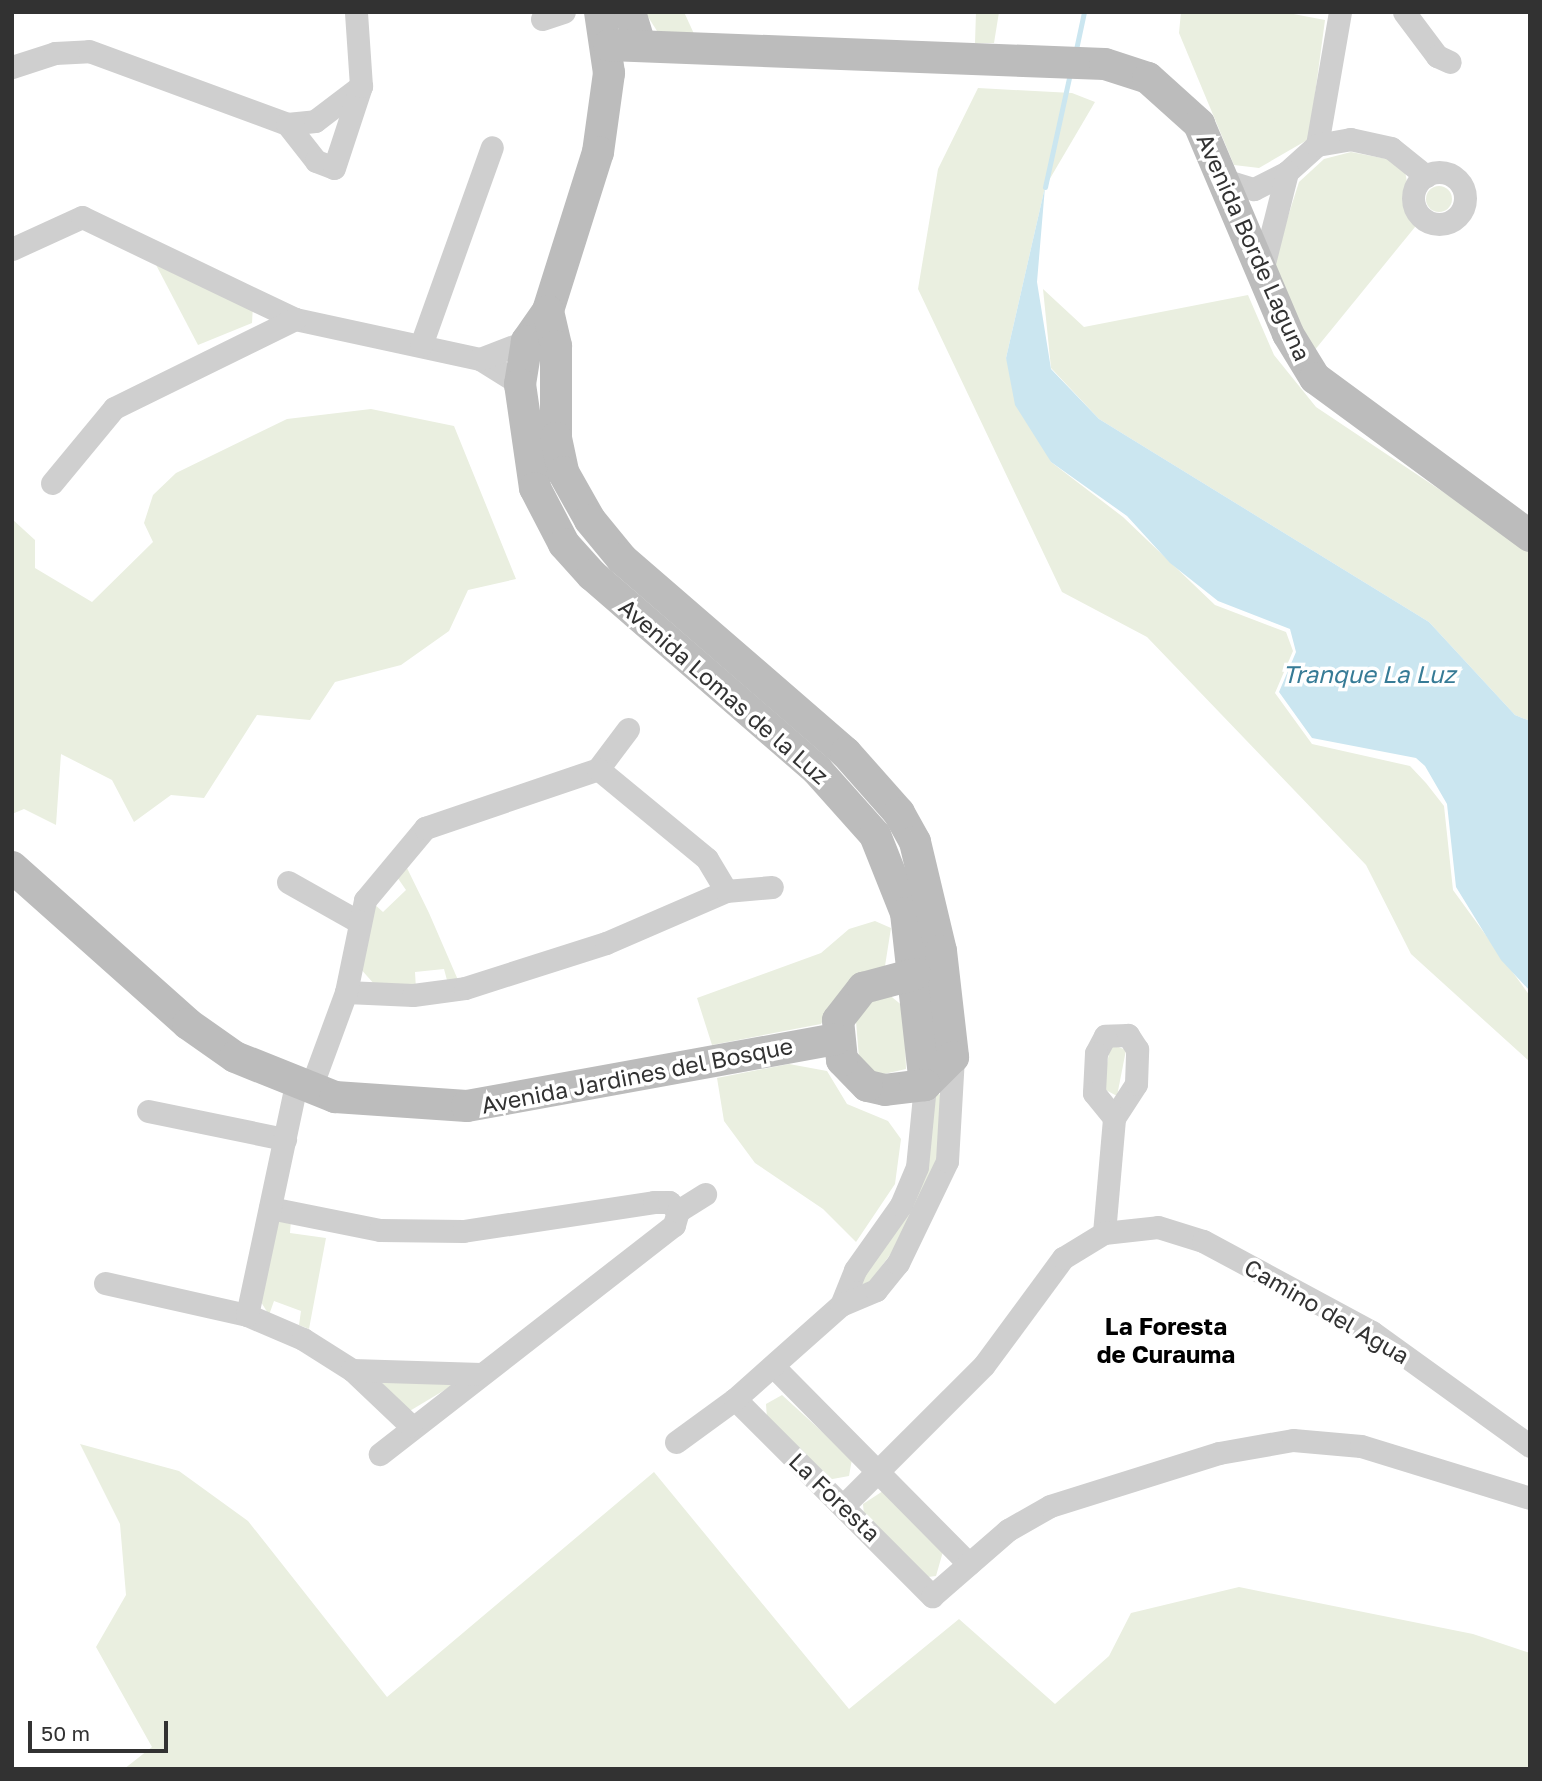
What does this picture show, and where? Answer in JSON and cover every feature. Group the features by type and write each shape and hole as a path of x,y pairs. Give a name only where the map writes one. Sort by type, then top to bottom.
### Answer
{"street":[{"path":"287,124 316,161 334,168 361,86 356,12"},
{"name":"Avenida Lomas de la Luz","path":"600,12 624,44"},
{"name":"Avenida Lomas de la Luz","path":"629,12 598,152 548,311 527,341 520,384 531,472 564,544 817,770 875,835 903,902 915,974 925,1085 917,1167 901,1205 855,1270 841,1305"},
{"path":"1248,211 1317,145 1340,12"},
{"path":"1404,12 1437,56 1450,62"},
{"name":"Avenida Borde Laguna","path":"624,44 1105,64 1148,78 1181,101 1248,211 1262,271 1295,349 1325,389 1530,536"},
{"path":"12,67 55,52 89,51 287,124 315,121 361,86"},
{"path":"1317,145 1376,143 1403,155 1426,176"},
{"path":"421,345 492,148"},
{"path":"1248,211 1287,172"},
{"path":"12,249 82,217 295,318 480,359 520,384"},
{"name":"Avenida Lomas de la Luz","path":"548,311 555,346 555,438 563,472 590,520 622,559 846,752 912,836 934,911 953,1057 953,1127 931,1206 876,1290 841,1305 774,1367 676,1442"},
{"path":"52,483 114,408 295,318"},
{"path":"480,359 527,341"},
{"path":"247,1315 285,1139 303,1087 346,992 365,900 425,828 598,769 628,729"},
{"path":"598,769 707,859 726,891"},
{"name":"Avenida Jardines del Bosque","path":"12,867 188,1024 235,1057 303,1087 395,1106 467,1107 836,1039"},
{"path":"288,882 359,922"},
{"path":"346,992 413,995 465,988 606,943 726,891 772,887"},
{"path":"915,974 863,988 847,1002 836,1039 842,1060 867,1086 885,1090 925,1085 953,1057"},
{"path":"148,1111 285,1139"},
{"path":"1104,1233 1114,1118"},
{"path":"380,1454 411,1426 481,1374 637,1248 674,1225 678,1211 705,1194"},
{"path":"270,1208 380,1230 463,1231 669,1202 678,1211"},
{"path":"626,1208 639,1217 643,1233 637,1248"},
{"name":"Camino del Agua","path":"843,1506 984,1366 1063,1258 1104,1233 1158,1227 1203,1241 1372,1332 1530,1447"},
{"path":"106,1283 247,1315 352,1370 411,1426"},
{"name":"La Foresta","path":"735,1399 932,1596 969,1564 774,1367"},
{"path":"352,1370 481,1374"},
{"path":"969,1564 1050,1506 1219,1453 1293,1440 1361,1446 1530,1498"}],"shaded area":[{"path":"645,12 684,12 695,36 657,31"},
{"path":"976,12 999,12 994,43 975,43"},
{"path":"1181,12 1283,12 1325,20 1309,139 1259,168 1234,165 1179,33"},
{"path":"978,88 1072,93 1095,102 1045,187 1006,358 1051,462 1123,517 1215,605 1286,632 1293,651 1275,693 1312,744 1410,766 1426,783 1444,806 1453,890 1530,996 1530,1062 1411,954 1366,865 1147,637 1062,592 918,289 938,169"},
{"path":"1351,152 1392,160 1405,171 1415,227 1314,351 1272,267 1299,182 1324,159"},
{"path":"1439,186 1448,190 1452,199 1448,208 1439,212 1430,208 1426,199 1430,190"},
{"path":"154,261 253,305 252,323 198,345"},
{"path":"1043,289 1084,327 1248,295 1274,355 1316,407 1530,550 1530,721 1515,715 1429,622 1099,419 1051,368"},
{"path":"371,409 454,426 516,579 468,590 449,631 401,665 335,682 310,720 257,715 204,798 171,795 134,822 112,780 61,754 56,825 24,809 12,814 12,519 35,540 35,568 92,602 153,542 144,523 153,495 176,473 287,419"},
{"path":"406,866 458,980 448,984 444,969 415,972 416,989 375,985 359,967 373,903 383,912 406,890 397,877"},
{"path":"875,921 891,928 885,966 830,1008 821,1024 712,1045 697,998 821,953 849,929"},
{"path":"887,993 904,1007 906,1069 875,1076 859,1058 856,1021 867,1001"},
{"path":"1111,1044 1126,1050 1117,1096 1102,1088"},
{"path":"789,1064 827,1071 847,1104 888,1121 901,1139 895,1184 856,1242 823,1209 755,1163 724,1121 717,1078"},
{"path":"933,1088 941,1096 945,1137 910,1228 869,1283 858,1285 929,1146"},
{"path":"283,1216 291,1220 290,1233 326,1238 309,1329 299,1325 301,1311 274,1301 269,1315 261,1302 275,1222"},
{"path":"377,1377 458,1382 408,1412"},
{"path":"782,1395 852,1459 849,1476 827,1480 767,1419 766,1404"},
{"path":"80,1444 179,1471 248,1521 387,1697 654,1472 849,1709 959,1619 1055,1704 1109,1656 1131,1613 1239,1587 1473,1634 1530,1653 1530,1769 124,1769 152,1747 96,1647 126,1595 120,1524"},
{"path":"883,1491 944,1548 936,1576 928,1577 864,1515 863,1504"}],"water":[{"name":"Tranque La Luz","path":"1045,187 1037,282 1051,369 1099,419 1429,622 1515,715 1530,721 1530,991 1501,960 1456,887 1447,804 1425,766 1416,758 1312,738 1279,692 1296,652 1290,629 1218,601 1170,563 1127,516 1051,462 1015,405 1006,358"}],"waterway":[{"path":"1075,54 1084,12"},
{"path":"1045,187 1070,73"}],"district":[{"name":"La Foresta de Curauma","path":"1166,1340"}]}
